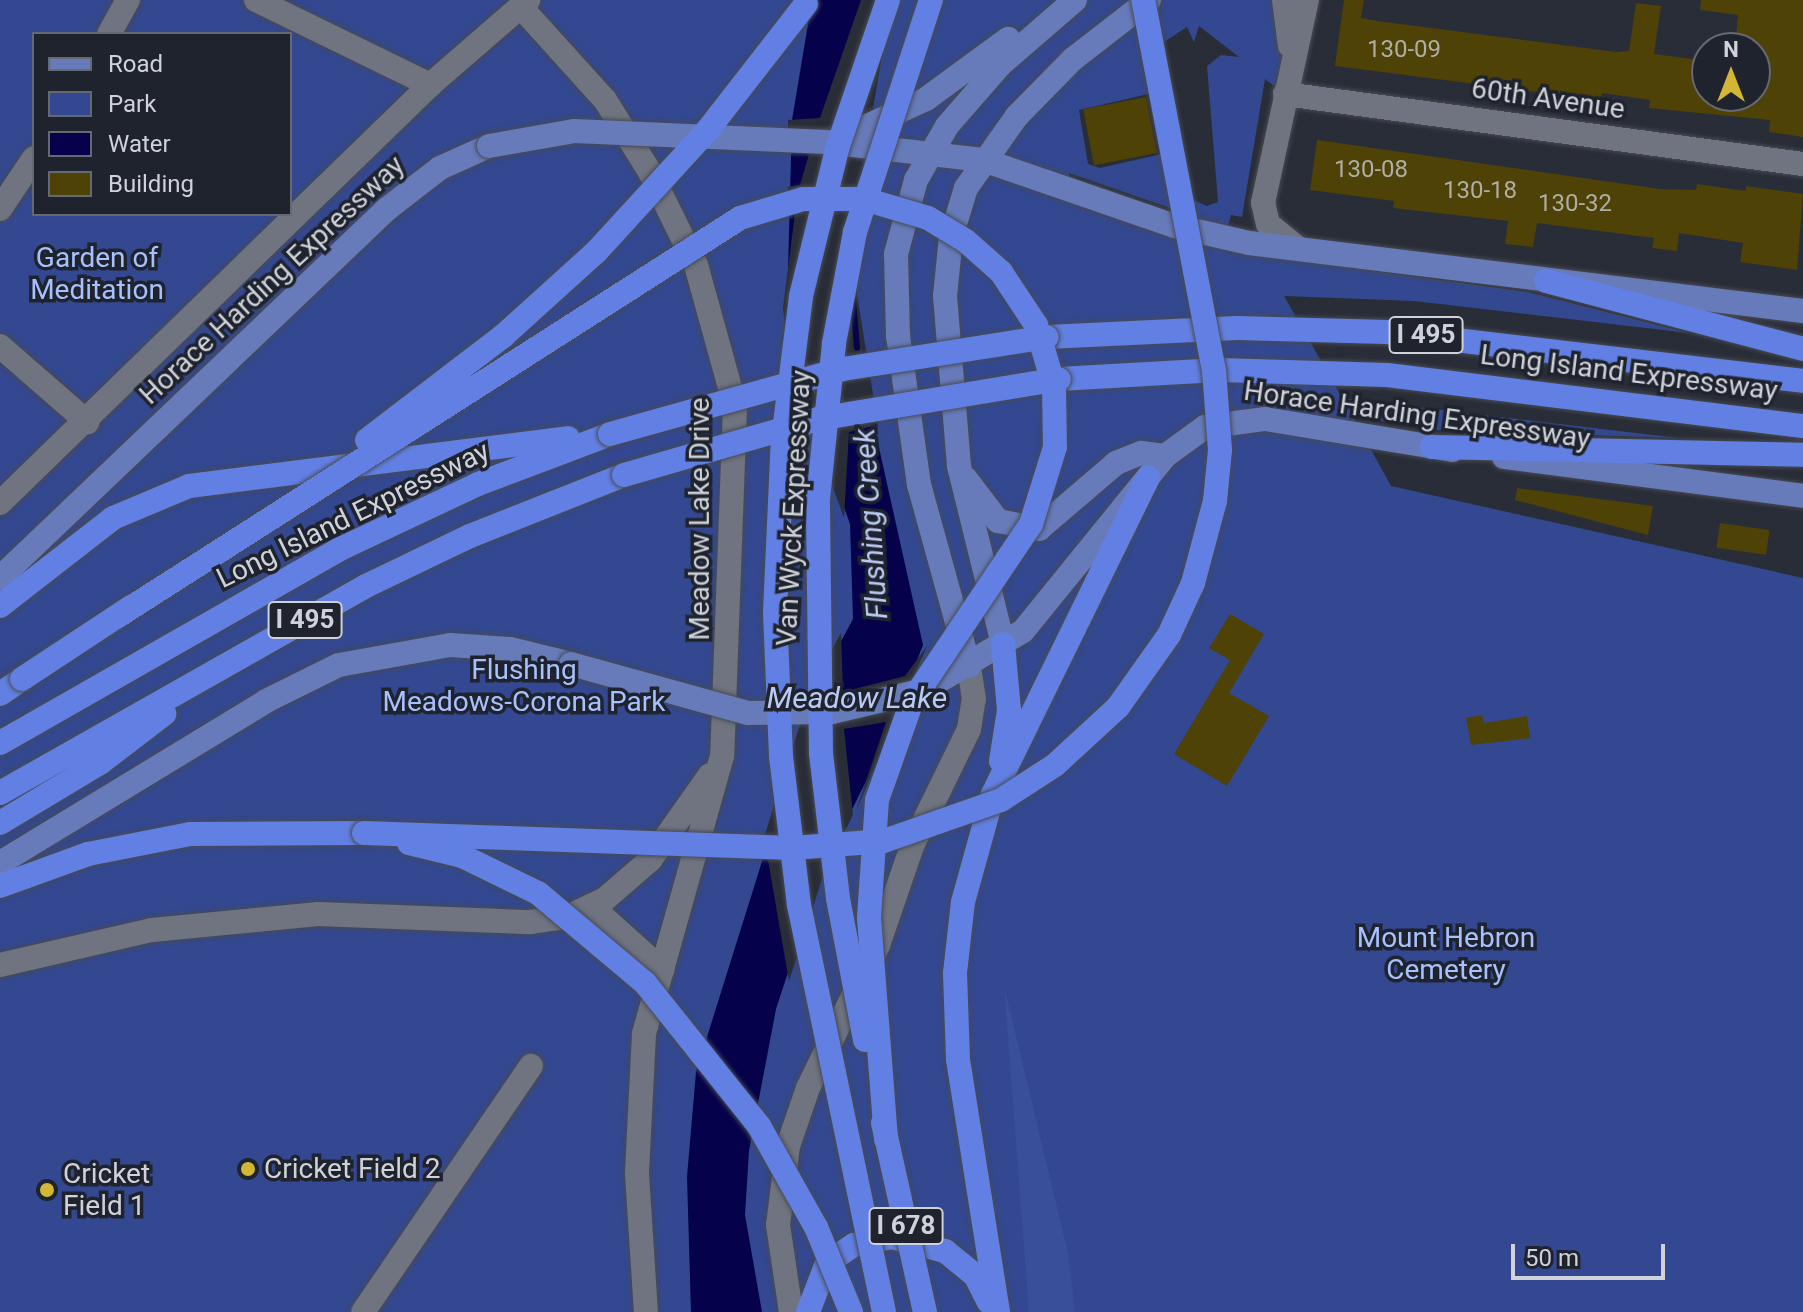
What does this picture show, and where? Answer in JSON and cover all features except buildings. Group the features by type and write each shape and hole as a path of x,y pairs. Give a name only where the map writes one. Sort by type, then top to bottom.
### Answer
{"highway":[{"path":"118,616 417,404 549,296 682,160 809,0"},
{"name":"Van Wyck Expressway","path":"884,1312 799,905 781,756 775,612 783,439 801,296 833,162 888,0"},
{"name":"Van Wyck Expressway","path":"925,1312 886,1139 830,846 817,698 816,555 827,393 847,268 885,126 931,0"},
{"path":"0,886 88,854 217,831 793,848 884,841 1001,800 1055,765 1118,707 1169,635 1193,583 1215,501 1220,450 1214,371 1146,0"},
{"path":"0,694 740,218 803,199 864,199 928,218 966,241 1001,272 1036,325 1054,386 1055,447 1031,524 912,701 877,800 868,896 886,1139"},
{"path":"1546,281 1803,349"},
{"name":"Long Island Expressway","path":"0,743 362,538 478,484 610,434 843,369 1047,337 1237,328 1387,332 1803,381"},
{"name":"Long Island Expressway","path":"0,793 236,658 459,541 624,475 832,416 1059,379 1219,370 1387,375 1803,426"},
{"path":"0,606 113,518 189,486 610,434"},
{"path":"1432,447 1803,455"},
{"path":"993,794 1148,478"},
{"path":"995,1312 954,1000 963,902 993,794 1009,710 1003,644"},
{"path":"0,823 100,763 236,658"},
{"path":"364,833 462,856 515,880 622,960 693,1037 759,1126 816,1227 851,1312"},
{"path":"808,1312 827,1263 854,1245 891,1237 929,1243 961,1261 995,1312"}],"main road":[{"path":"869,136 935,93 1050,7 1072,0"},
{"path":"969,666 919,485 895,304 900,233 932,149 1000,65 1072,0"},
{"path":"1003,644 959,466 946,277 956,219 983,160 1053,78 1146,0"},
{"name":"Horace Harding Expressway","path":"0,578 387,209 440,168 489,146 574,131 827,142 869,136"},
{"path":"869,136 983,160 1175,226 1299,249 1803,311"},
{"name":"Horace Harding Expressway","path":"0,863 266,701 339,665 450,645 510,649 571,664 695,703 760,714 863,708 924,690 1003,644 1041,613 1165,456 1205,427 1246,418 1432,447 1803,496"},
{"path":"959,466 985,508 1027,530 1050,524 1116,463 1141,453 1165,456"}],"street":[{"path":"110,32 128,0"},
{"path":"256,0 430,85"},
{"path":"1284,0 1291,56"},
{"path":"1299,249 1268,224 1263,203 1291,56 1307,0"},
{"path":"0,503 87,422 430,85 524,3"},
{"name":"Meadow Lake Drive","path":"524,3 605,100 650,172 696,265 735,406 722,756 643,1049 637,1174 646,1312"},
{"name":"60th Avenue","path":"1285,94 1803,164"},
{"path":"0,209 32,161"},
{"path":"0,346 87,422"},
{"path":"791,1312 778,1225 788,1146 808,1088 878,945 912,846 969,729 969,666"},
{"path":"0,965 152,930 234,921 318,914 530,922 591,906 650,860 722,756"},
{"path":"591,906 662,970"},
{"path":"363,1312 531,1066"}],"green space":[{"name":"Flushing Meadows-Corona Park","path":"0,0 1306,0 1285,94 1265,79 1242,217 1231,215 1228,226 1216,224 1069,173 1072,200 1125,221 1262,256 1528,292 1689,333 1414,301 1284,296 1342,398 1678,438 1438,430 1353,417 1391,486 1803,578 1803,1312 0,1312","holes":["1199,26 1239,57 1221,55 1207,66 1218,202 1207,206 1174,191 1166,153 1100,168 1088,164 1079,110 1157,92 1147,53 1187,27 1194,42"]}],"shaded area":[{"path":"1004,986 1068,1253 1075,1312 1029,1312"}],"water":[{"name":"Meadow Lake","path":"812,0 888,0 845,245 857,349 923,645 883,747 821,872 776,1009 749,1151 745,1215 762,1312 691,1312 687,1177 696,1072 817,686 853,619 850,524 794,368 787,308 792,120"}],"pier":[{"path":"861,0 892,0 849,245 878,425 849,432 844,518 790,369 783,308 795,213 787,213 788,187 800,185 809,154 788,153 788,120 820,118"},
{"path":"841,633 843,692 905,676 927,646 856,811 886,722 844,729 853,815 824,873 789,981 768,860 757,859 813,684"}],"waterway":[{"name":"Flushing Creek","path":"853,300 857,348"}],"place":[{"name":"Cricket Field 2","path":"248,1169"},
{"name":"Cricket Field 1","path":"47,1190"}],"park label":[{"name":"Garden of Meditation","path":"97,274"},
{"name":"Mount Hebron Cemetery","path":"1446,954"}]}
